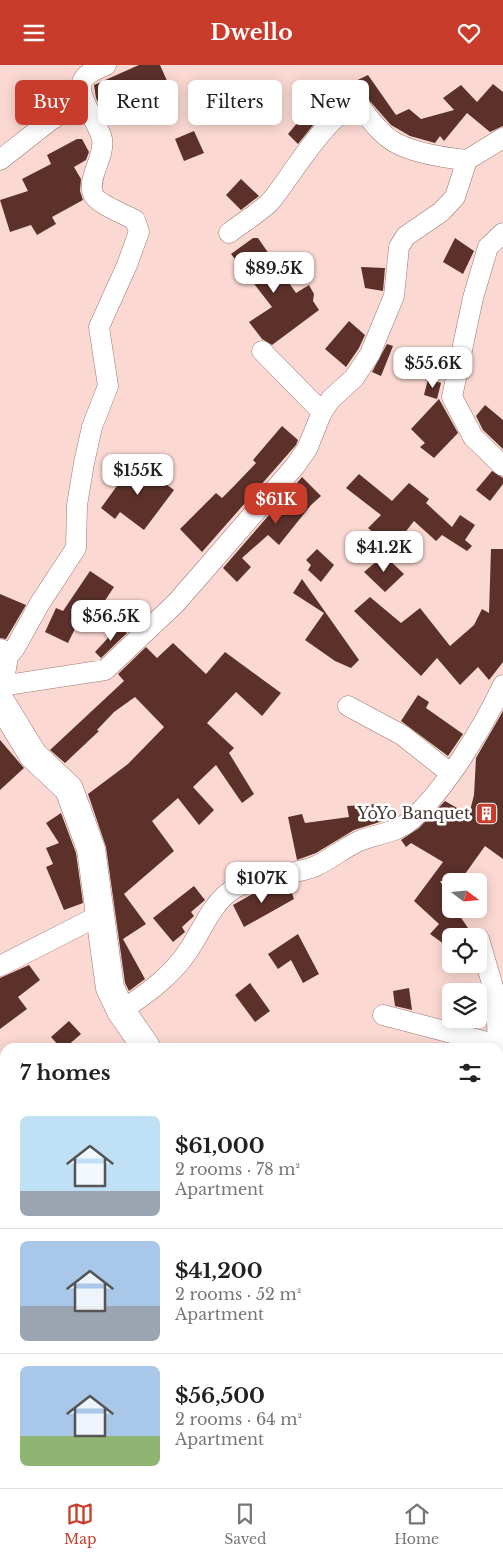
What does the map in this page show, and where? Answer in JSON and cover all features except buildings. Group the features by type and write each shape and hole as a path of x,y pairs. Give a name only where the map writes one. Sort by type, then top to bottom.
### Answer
{"main road":[{"path":"0,701 33,755 69,789 91,849 110,988 121,1011 143,1043"}],"street":[{"path":"83,80 106,65"},
{"path":"229,233 269,203 319,134 330,122 352,107 362,109 375,126 398,144 450,158 467,160 503,138"},
{"path":"1,670 40,603 76,548 77,505 84,463 92,427 108,386 99,327 112,294 127,265 139,232 135,220 98,201 93,195 92,183 103,152 102,137 88,108"},
{"path":"0,160 45,125"},
{"path":"1,670 105,670 176,603 295,466 307,449 322,412 331,399 354,378 370,354 394,296 399,247 406,236 441,212 454,197 467,160"},
{"path":"503,233 488,247 473,298 452,397 473,437 503,466"},
{"path":"262,351 322,412"},
{"path":"121,1011 168,977 188,952 215,906 232,890 251,882 315,866 359,841 390,832 411,820 450,773 491,709 503,685"},
{"path":"348,707 402,735 450,773"},
{"path":"0,966 100,915"},
{"path":"487,967 496,997 498,1043"},
{"path":"383,1015 487,1043"}],"place":[{"name":"YoYo Banquet","path":"486,813"}]}
